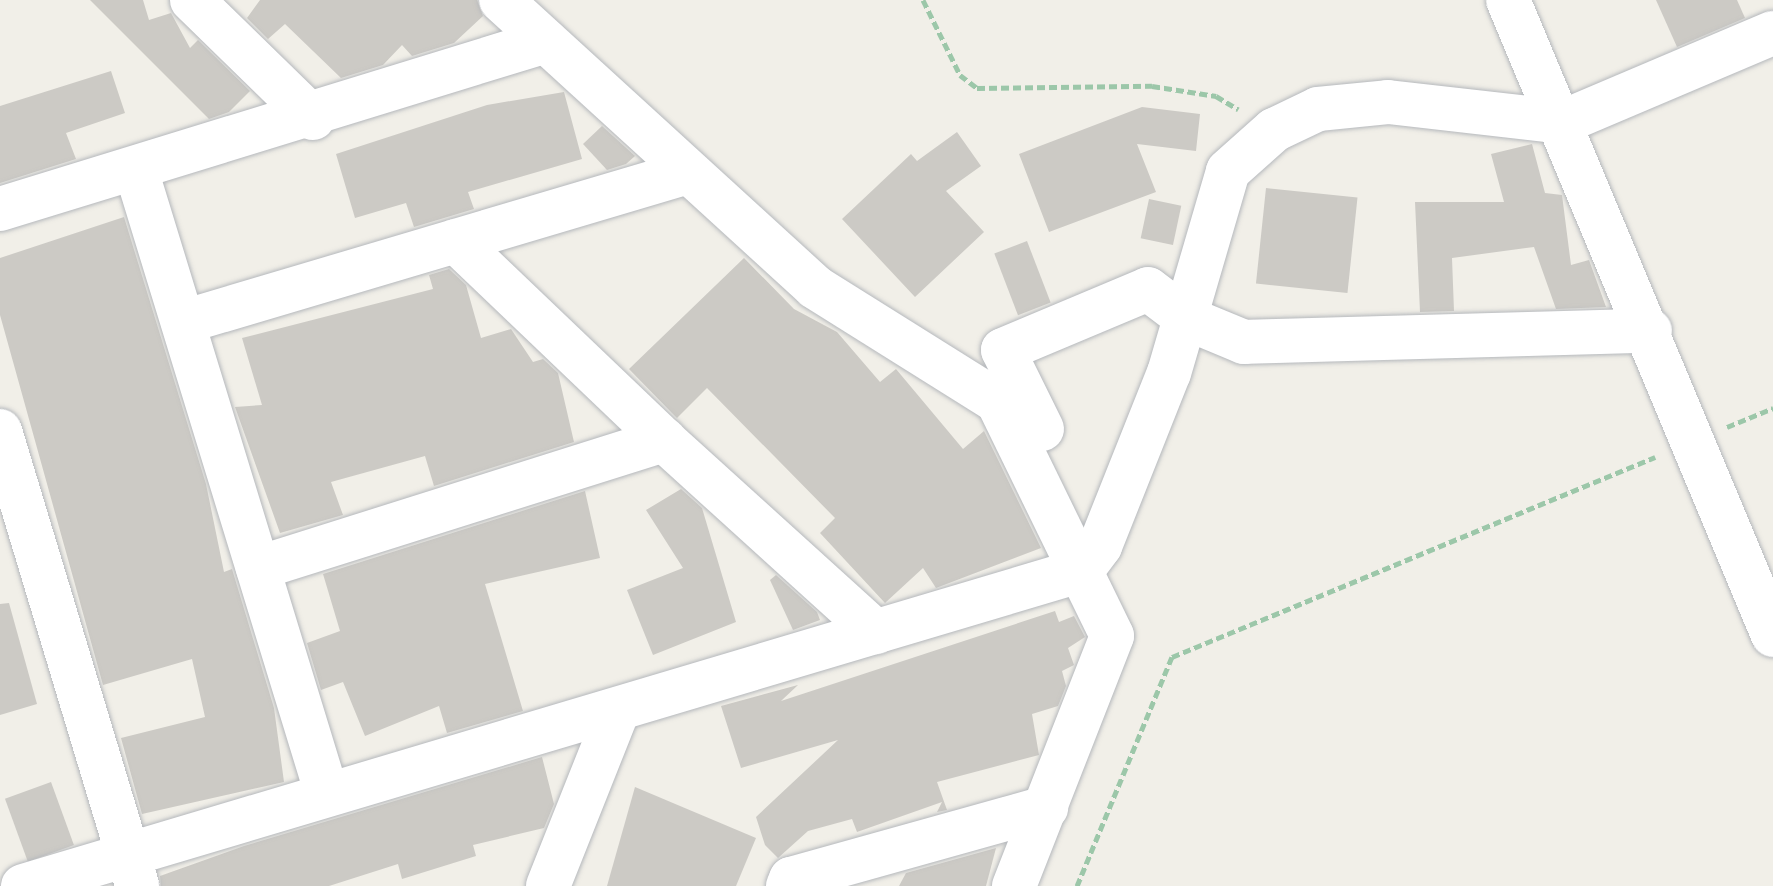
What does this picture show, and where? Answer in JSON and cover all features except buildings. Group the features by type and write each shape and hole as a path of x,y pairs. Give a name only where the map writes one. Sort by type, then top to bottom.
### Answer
{"street":[{"path":"192,0 313,118"},
{"path":"501,0 815,287 998,402 1091,558"},
{"path":"1508,0 1563,122 1696,439 1773,635"},
{"path":"23,886 132,870 326,791 618,710 876,632 1091,558 1186,318 1228,171 1274,130 1318,109 1388,102 1563,122 1773,33"},
{"path":"0,209 313,118 546,41"},
{"path":"136,170 326,791"},
{"path":"183,322 688,172"},
{"path":"456,241 664,440 876,632"},
{"path":"1014,886 1112,636 1091,558 1003,350 1148,289 1186,318 1244,342 1650,331"},
{"path":"0,431 132,870"},
{"path":"258,568 664,440"},
{"path":"548,886 618,710"},
{"path":"788,886 791,879 1046,808"}],"path":[{"path":"923,0 960,75 977,88 1152,86 1216,96 1274,130"},
{"path":"1077,886 1172,657 1773,408"}]}
